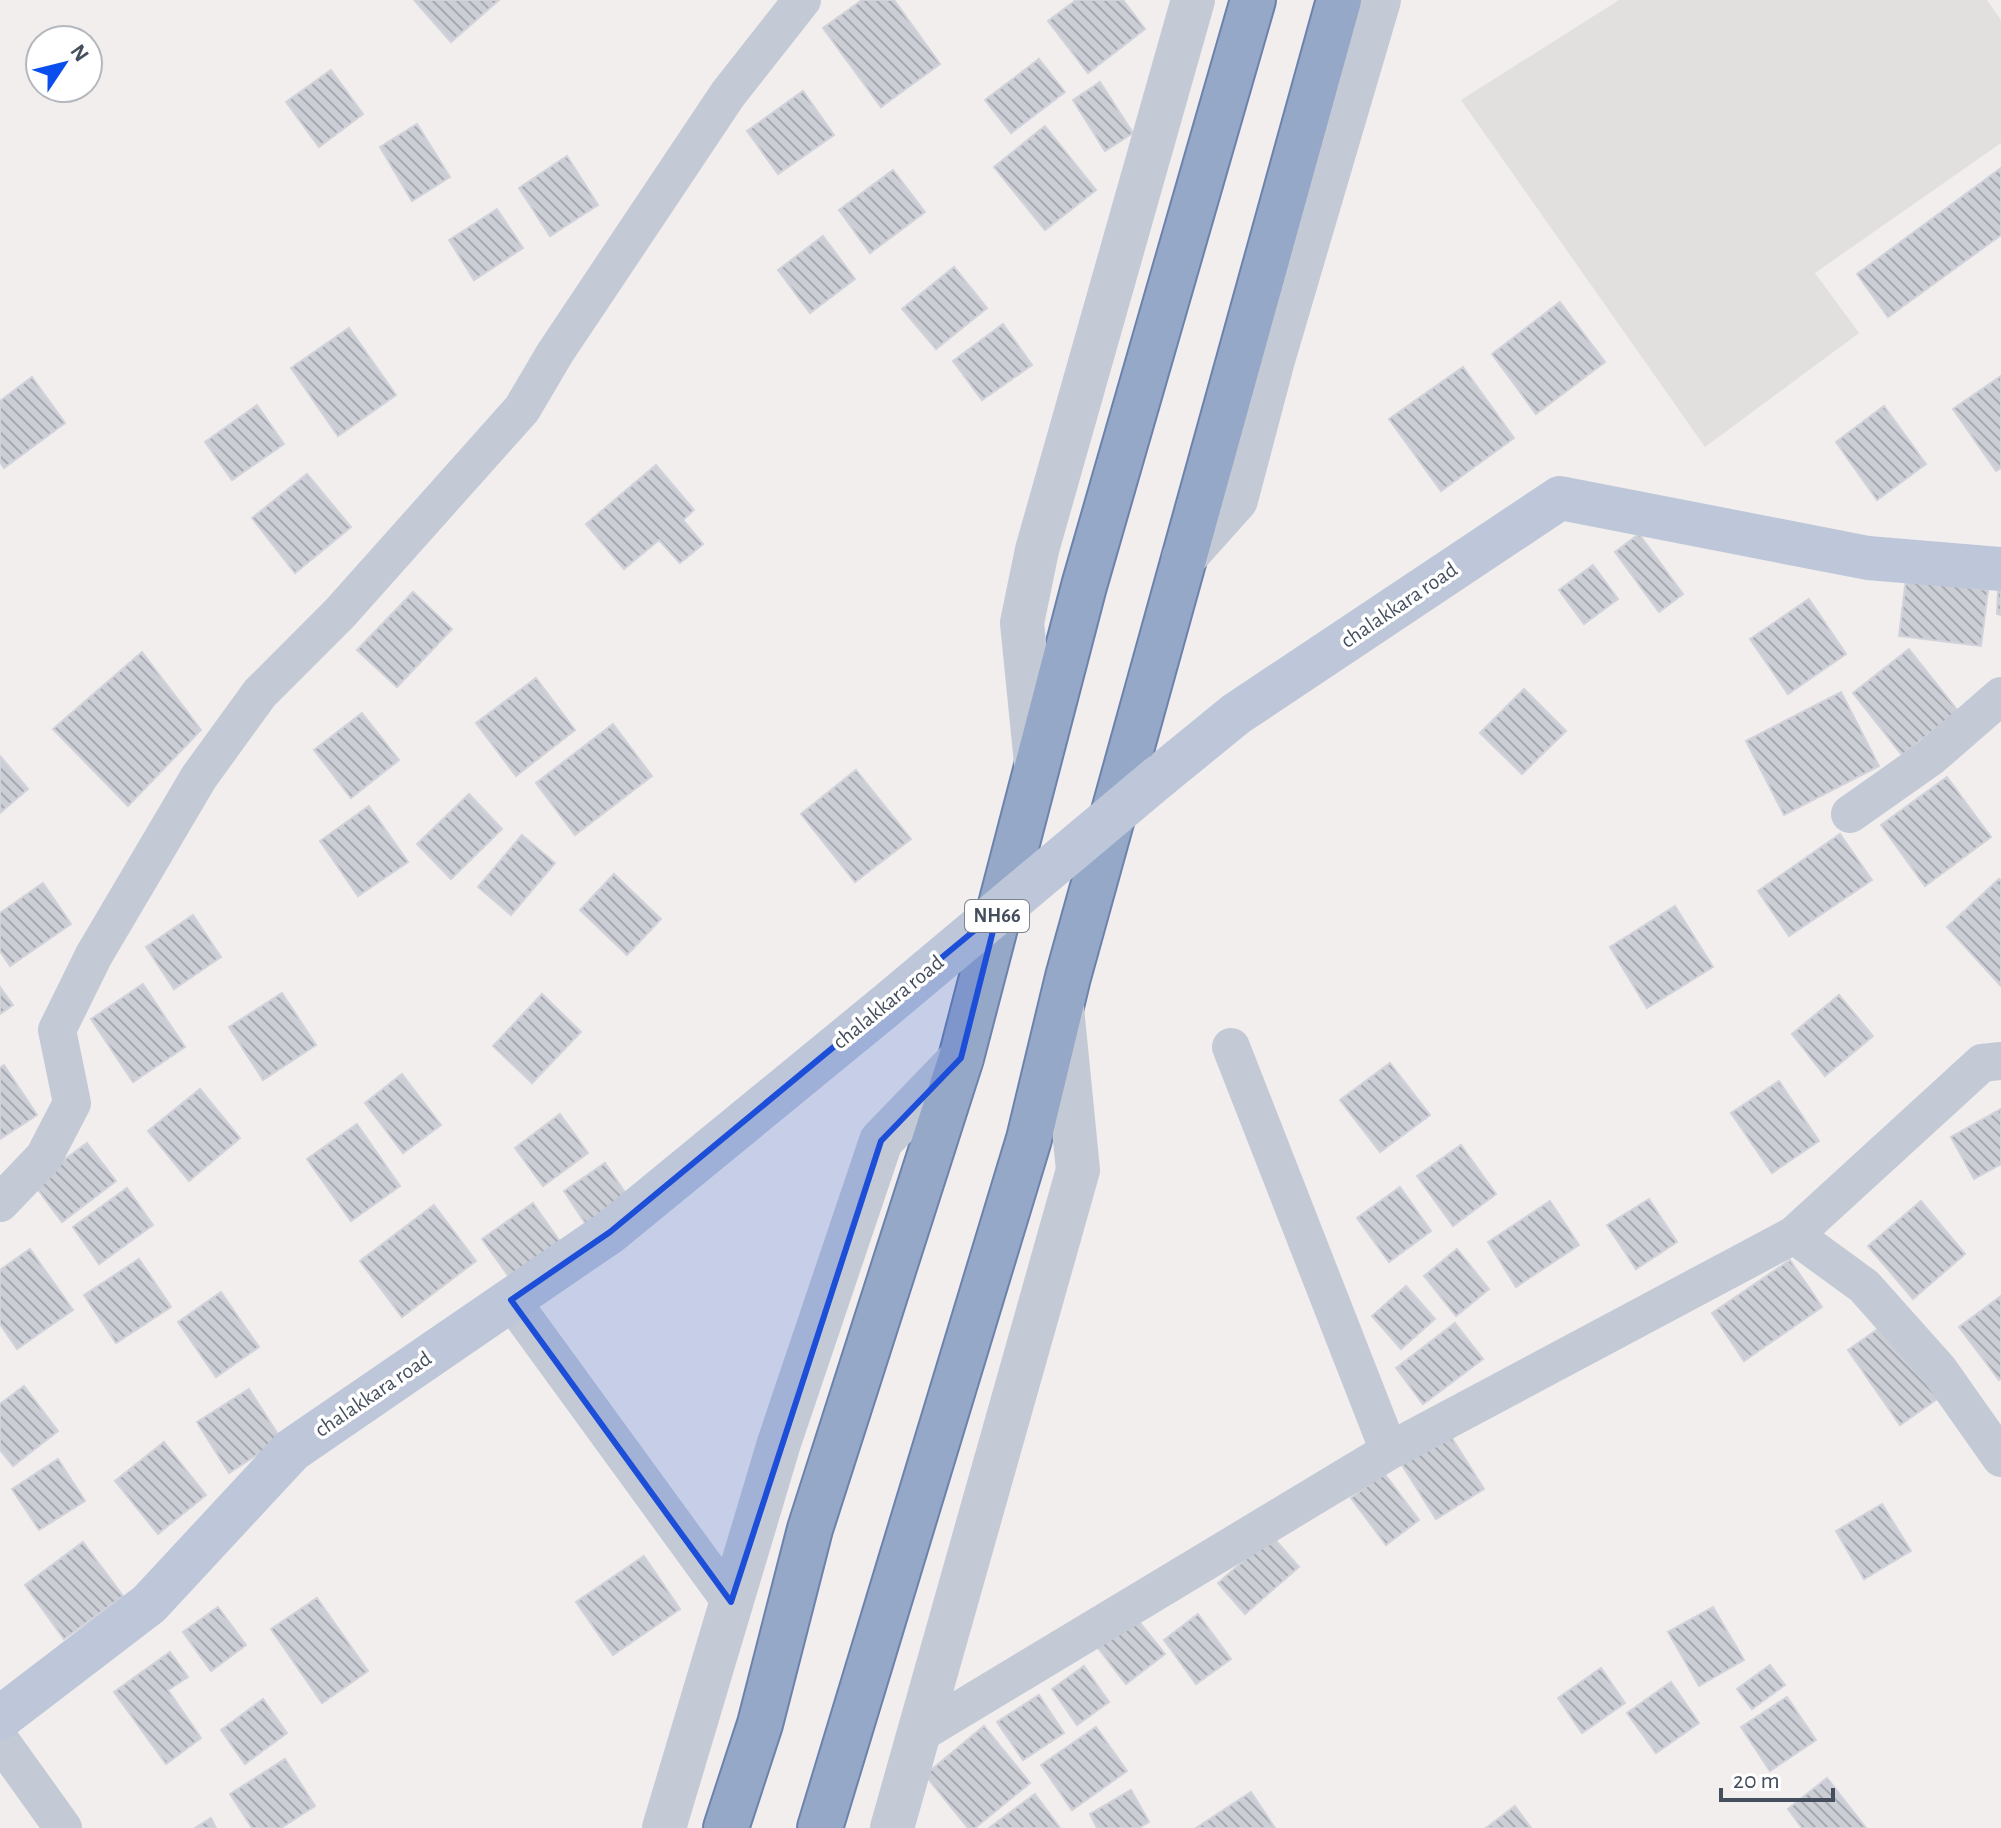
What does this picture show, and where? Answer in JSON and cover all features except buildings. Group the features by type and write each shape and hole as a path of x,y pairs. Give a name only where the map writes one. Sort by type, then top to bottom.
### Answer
{"highway":[{"name":"NH66","path":"726,1828 760,1724 810,1529 961,1058 1036,763 1253,0"},
{"path":"820,1828 1029,1139 1062,1002 1339,0"}],"main road":[{"name":"chalakkara road","path":"0,1718 149,1604 292,1450 610,1232 1236,714 1560,498 1868,558 2001,569"}],"street":[{"path":"0,1203 44,1157 72,1103 57,1030 94,955 199,777 260,693 340,613 522,409 555,353 728,94 802,0"},
{"path":"1036,763 1022,623 1037,550 1193,0"},
{"path":"1184,558 1236,500 1273,360 1379,0"},
{"path":"1850,814 1931,757 2001,696"},
{"path":"892,1828 1078,1170 1062,1002"},
{"path":"1231,1047 1389,1451"},
{"path":"664,1828 779,1443 881,1141 961,1058"},
{"path":"921,1733 1389,1451 1794,1235 1982,1063 2001,1061"},
{"path":"1794,1235 1864,1286 1939,1370 2001,1458"},
{"path":"511,1300 731,1602"},
{"path":"0,1740 63,1828"}],"highlighted area":[{"path":"998,911 961,1058 881,1141 731,1602 511,1300 610,1232"}],"shaded area":[{"path":"1619,0 1987,0 2001,20 2001,143 1815,273 1859,333 1705,447 1461,100"}]}
